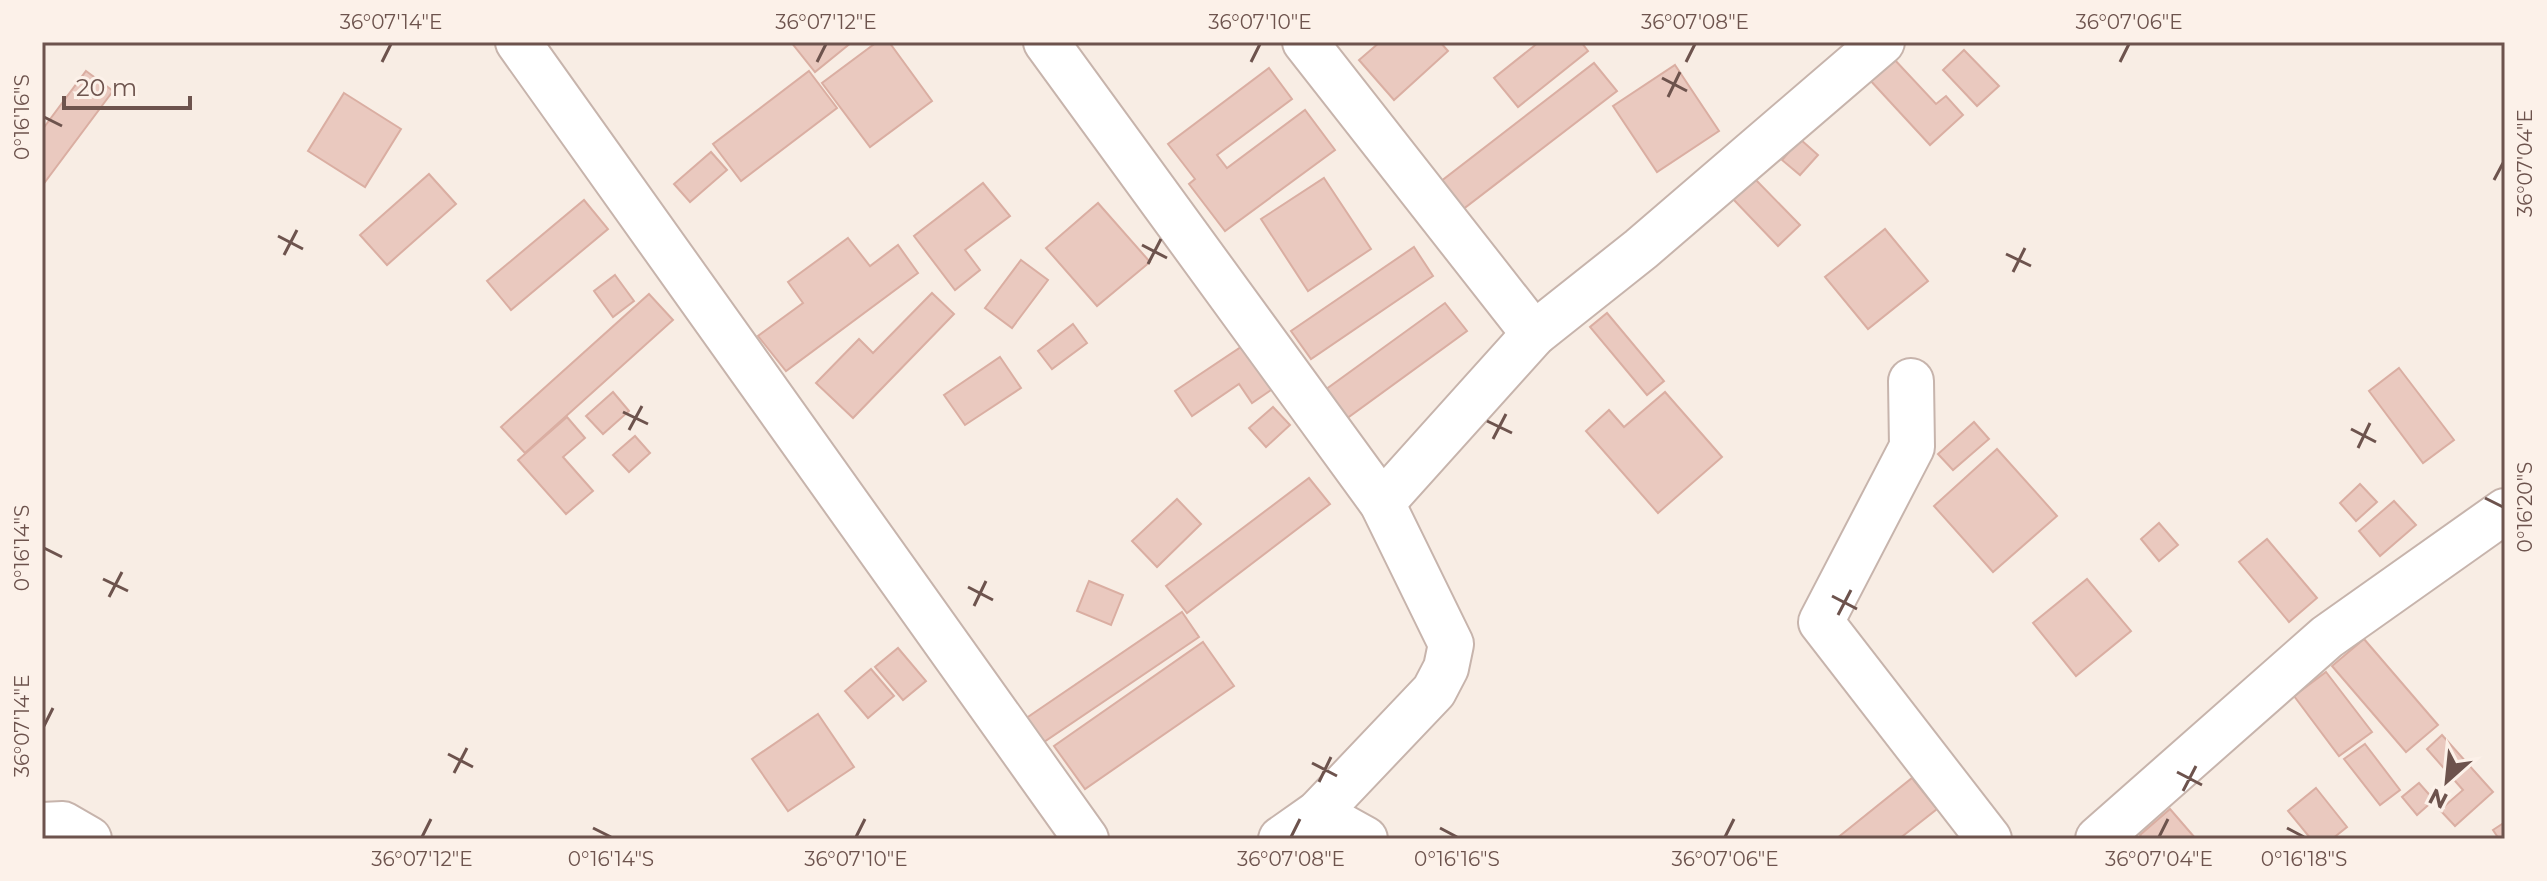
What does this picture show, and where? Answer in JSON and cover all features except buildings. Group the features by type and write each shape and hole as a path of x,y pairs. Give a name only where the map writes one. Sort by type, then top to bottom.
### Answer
{"street":[{"path":"518,42 1086,839"},
{"path":"1046,42 1382,503 1451,644 1446,668 1434,691 1318,813 1281,839"},
{"path":"1305,42 1534,334"},
{"path":"1382,503 1534,334 1641,249 1875,44"},
{"path":"1911,381 1912,447 1821,622 1989,839"},
{"path":"2098,839 2327,637 2505,511"},
{"path":"1318,813 1365,839"},
{"path":"42,825 63,824 89,839"}]}
